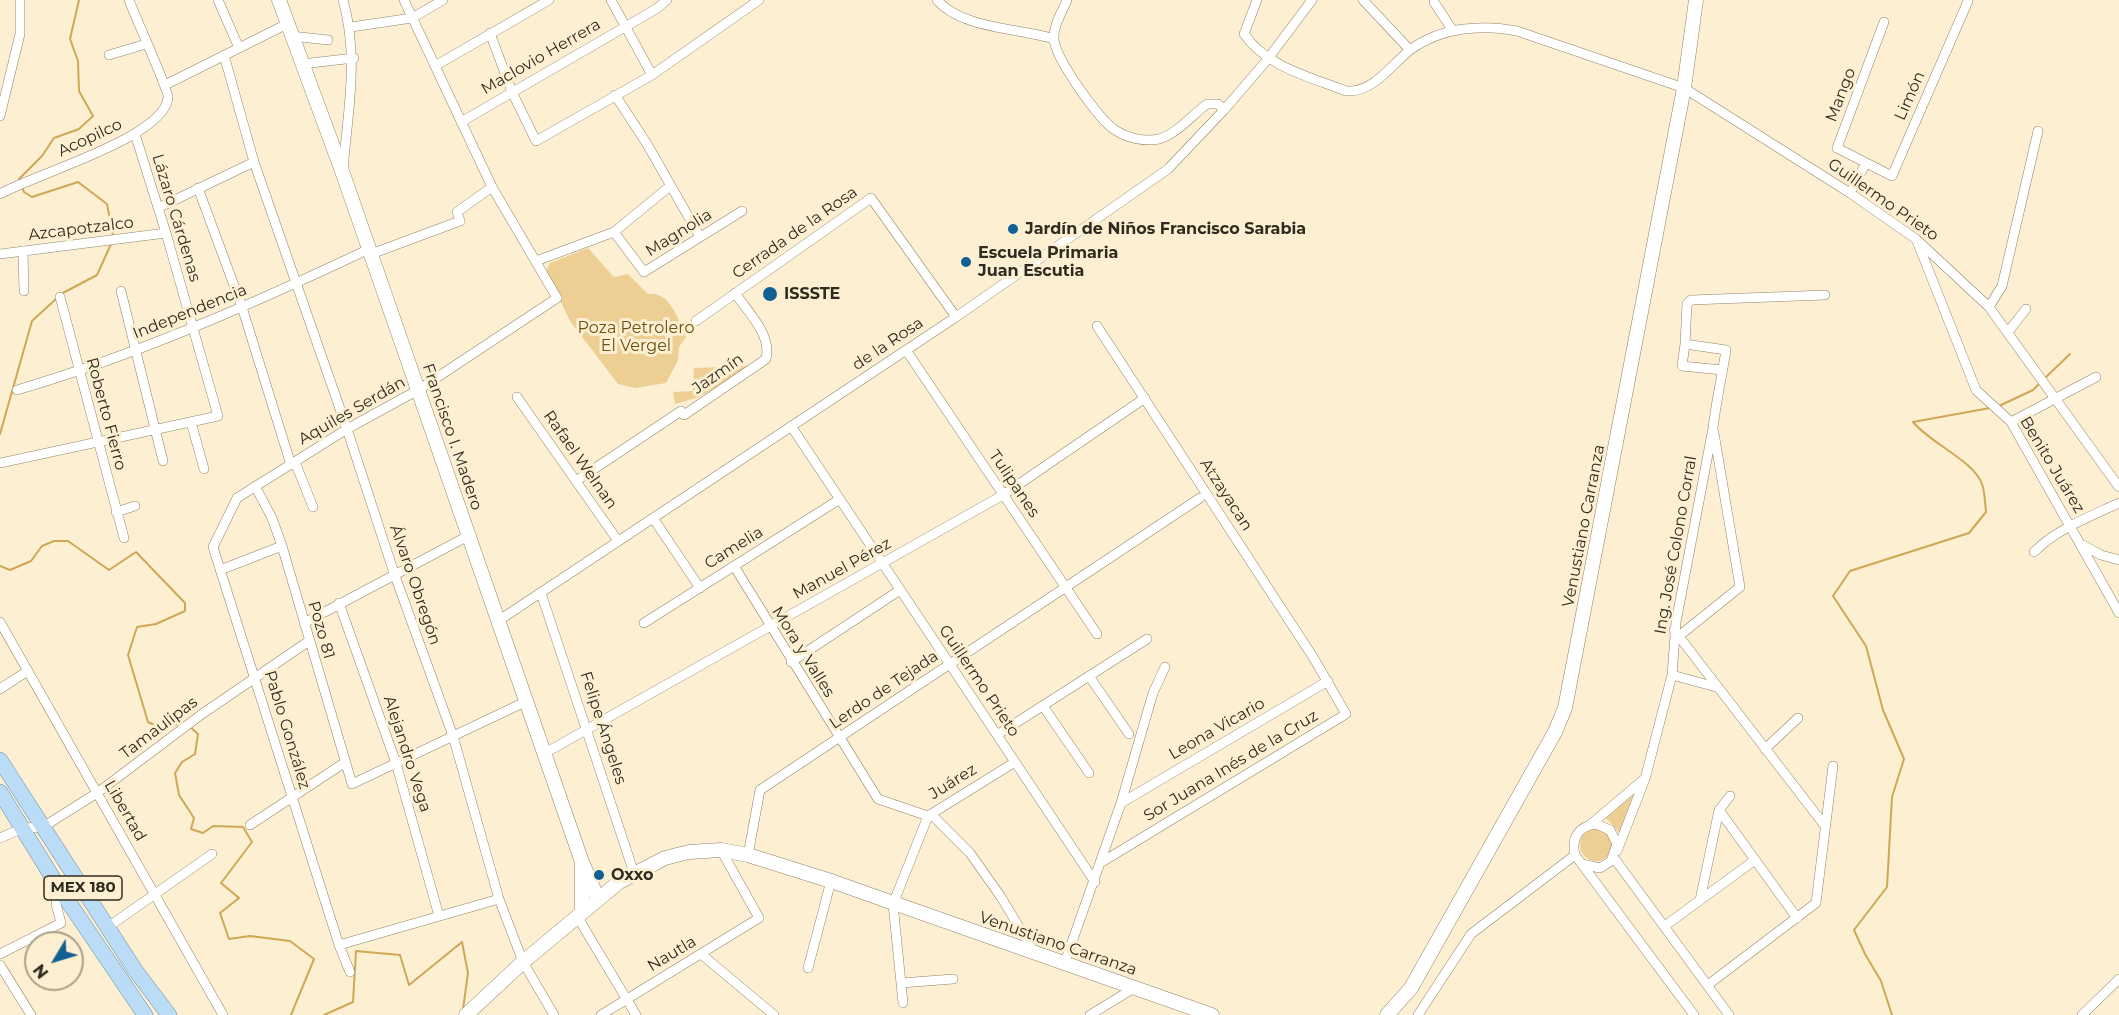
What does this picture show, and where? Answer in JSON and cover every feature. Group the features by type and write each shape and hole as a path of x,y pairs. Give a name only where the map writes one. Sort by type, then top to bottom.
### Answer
{"main road":[{"name":"Francisco I. Madero","path":"279,0 342,171 582,862 597,897"},
{"name":"Venustiano Carranza","path":"1387,1015 1411,987 1555,732 1565,708 1684,88 1696,0"},
{"name":"MEX 180","path":"0,759 108,927 169,1015"},
{"name":"MEX 180","path":"0,792 59,888 146,1015"},
{"name":"Venustiano Carranza","path":"466,1015 597,897 634,873 665,858 689,852 721,850 748,855 831,881 1212,1015"},
{"name":"Francisco I. Madero","path":"580,914 582,862"}],"street":[{"path":"0,116 20,34 20,0"},
{"path":"129,0 165,85 239,48 289,30 328,40"},
{"path":"218,0 239,48"},
{"path":"342,171 354,58 351,27 343,0"},
{"path":"404,0 492,187 536,261 614,232 669,187"},
{"path":"351,27 412,18 444,0"},
{"path":"435,66 549,0"},
{"path":"611,0 652,75"},
{"name":"Maclovio Herrera","path":"461,122 667,0"},
{"path":"490,33 512,92 536,141 652,75 759,0"},
{"path":"937,0 945,10 963,19 1054,39"},
{"path":"1067,0 1056,24 1054,39 1059,56 1097,112 1113,129 1126,136 1146,140 1160,138 1173,133 1207,104 1218,104 1224,110"},
{"path":"1257,0 1244,34 1268,60"},
{"name":"de la Rosa","path":"498,621 956,317 1168,170 1268,60 1311,0"},
{"path":"1363,0 1410,50"},
{"name":"Limón","path":"1866,163 1892,176 1968,1"},
{"path":"1434,2 1453,31"},
{"name":"Mango","path":"1866,163 1837,148 1884,22"},
{"name":"Guillermo Prieto","path":"1268,60 1346,92 1359,92 1410,50 1453,31 1489,26 1517,31 1684,88 1850,193 1916,239 1989,307 2053,399 2119,487"},
{"path":"109,55 146,44"},
{"name":"Álvaro Obregón","path":"224,55 254,162 347,429 394,573 453,736 499,899 523,962 554,1015"},
{"path":"302,64 354,58"},
{"name":"Acopilco","path":"0,194 20,182 75,164 135,134 166,107 169,96 165,85"},
{"path":"615,95 647,144 669,187 700,237"},
{"path":"1989,307 2002,286 2038,131"},
{"name":"Lázaro Cárdenas","path":"135,134 194,328 218,416 191,422"},
{"path":"158,208 254,162"},
{"path":"1850,193 1866,163"},
{"name":"Independencia","path":"17,390 80,371 194,328 370,252 460,221 457,212 492,187"},
{"path":"198,188 242,307 293,463 314,507"},
{"name":"Cerrada de la Rosa","path":"735,293 871,198 956,317"},
{"name":"Magnolia","path":"614,232 644,272 742,211"},
{"name":"Azcapotzalco","path":"0,254 166,233"},
{"name":"Benito Juárez","path":"1916,239 1976,390 2011,422 2083,545 2119,613"},
{"path":"23,251 24,291"},
{"name":"Aquiles Serdán","path":"237,498 347,429 418,390 557,298 536,261"},
{"path":"121,291 162,461"},
{"path":"696,321 735,293"},
{"name":"Jazmín","path":"576,481 766,358 769,347 765,337 735,293"},
{"path":"1722,370 1682,366 1687,304 1691,300 1825,295"},
{"name":"Roberto Fierro","path":"60,297 124,538"},
{"path":"2008,332 2026,309"},
{"name":"Atzayacan","path":"1097,326 1328,681"},
{"name":"Ing. José Colono Corral","path":"1616,854 1645,779 1672,675 1677,633 1726,350 1685,344"},
{"name":"Tulipanes","path":"906,350 1096,634"},
{"path":"2011,422 2097,377"},
{"name":"Rafael Welnan","path":"517,397 618,541"},
{"name":"Manuel Pérez","path":"545,753 1003,495 1145,398"},
{"path":"0,463 191,422 204,469"},
{"name":"Guillermo Prieto","path":"791,426 1095,882"},
{"path":"1713,428 1740,587 1677,633 1716,687 1825,826"},
{"name":"Pozo 81","path":"255,486 272,518 282,546 352,784 396,763"},
{"name":"Pablo González","path":"237,498 213,547 339,945 350,972"},
{"name":"Lerdo de Tejada","path":"748,855 760,790 1200,498"},
{"name":"Camelia","path":"644,623 840,499"},
{"path":"2034,552 2046,540 2119,503"},
{"path":"116,512 135,506"},
{"path":"653,518 700,588"},
{"path":"304,623 394,573 468,536"},
{"path":"2083,545 2119,560"},
{"path":"220,570 282,546"},
{"name":"Mora y Valles","path":"734,566 791,662 878,799 929,815"},
{"path":"791,662 900,590"},
{"name":"Felipe Ángeles","path":"541,593 634,873"},
{"name":"Alejandro Vega","path":"339,603 396,763 439,916"},
{"name":"Libertad","path":"0,622 26,672 223,1015"},
{"path":"997,735 1148,639"},
{"name":"Tamaulipas","path":"23,828 43,827 97,793 202,714 309,641"},
{"path":"1065,962 1102,862 1153,693 1166,667"},
{"path":"0,689 26,672"},
{"path":"1672,675 1716,687"},
{"path":"1089,676 1129,734"},
{"name":"Leona Vicario","path":"1121,803 1328,681"},
{"name":"Sor Juana Inés de la Cruz","path":"1102,862 1346,714 1328,681"},
{"path":"396,763 527,701"},
{"path":"1043,706 1089,773"},
{"path":"1765,749 1798,717"},
{"path":"250,825 344,762"},
{"name":"Juárez","path":"893,904 929,815 1015,762"},
{"path":"1709,984 1816,903 1833,766"},
{"path":"1645,779 1581,830 1574,839 1575,855 1694,1015"},
{"path":"1700,900 1719,810 1730,796"},
{"path":"1719,810 1797,918"},
{"path":"929,815 970,853 1001,897 1034,952"},
{"path":"1590,825 1601,825 1610,830 1616,839 1616,854 1729,1015"},
{"path":"0,838 23,828"},
{"name":"Nautla","path":"601,1015 759,918 721,850"},
{"path":"108,927 212,854"},
{"path":"1582,864 1600,868 1616,854"},
{"path":"1418,1015 1471,934 1575,855"},
{"path":"1666,925 1755,860"},
{"path":"808,968 831,881"},
{"path":"0,954 61,923 56,904 59,888"},
{"path":"339,945 499,899"},
{"path":"893,904 903,1003"},
{"path":"580,914 636,1015"},
{"path":"701,954 774,1015"},
{"path":"0,965 31,1015"},
{"path":"901,983 953,979"},
{"path":"2082,1015 2119,979"},
{"path":"1090,1015 1134,988"}],"green space":[{"name":"Poza Petrolero El Vergel","path":"588,248 614,277 628,274 648,294 662,297 672,308 686,337 679,347 678,360 666,383 635,388 618,384 570,321 546,271 550,263"},
{"path":"752,366 699,397 675,404 673,392 693,391 694,368"},
{"path":"1633,795 1622,834 1621,835 1606,818"},
{"path":"1596,829 1608,833 1612,845 1608,857 1596,861 1584,857 1580,845 1584,833"}],"waterway":[{"path":"20,181 19,179 42,156 54,138 79,129 93,116 79,91 78,61 70,39 79,0"},
{"path":"22,187 24,192 32,197 78,182 107,204 113,236"},
{"path":"61,294 97,275 111,244"},
{"path":"0,434 32,321 57,298"},
{"path":"2044,379 2070,354"},
{"path":"1999,406 2033,390 2040,383"},
{"path":"1892,1015 1881,981 1854,930 1887,887 1892,797 1904,759 1883,710 1866,646 1833,596 1850,571 1969,533 1986,512 1982,484 1970,468 1913,422 1990,408"},
{"path":"0,566 10,570 31,561 42,546 54,541 68,541 109,570 136,552 185,603 185,611 156,624 137,627 128,655 148,722 162,729 184,722"},
{"path":"189,726 198,734 195,754 182,762 175,773 179,795 194,818 191,829 203,833 213,826 243,827 252,842 221,883 239,898 220,913 229,939 250,936 290,941 314,959 291,1015"},
{"path":"324,1015 353,1002 356,951 400,955 409,985 462,942 468,973 463,1009"}],"place":[{"name":"Jardín de Niños Francisco Sarabia","path":"1013,229"},
{"name":"Escuela Primaria Juan Escutia","path":"966,262"},
{"name":"ISSSTE","path":"770,294"},
{"name":"Oxxo","path":"599,875"}]}
